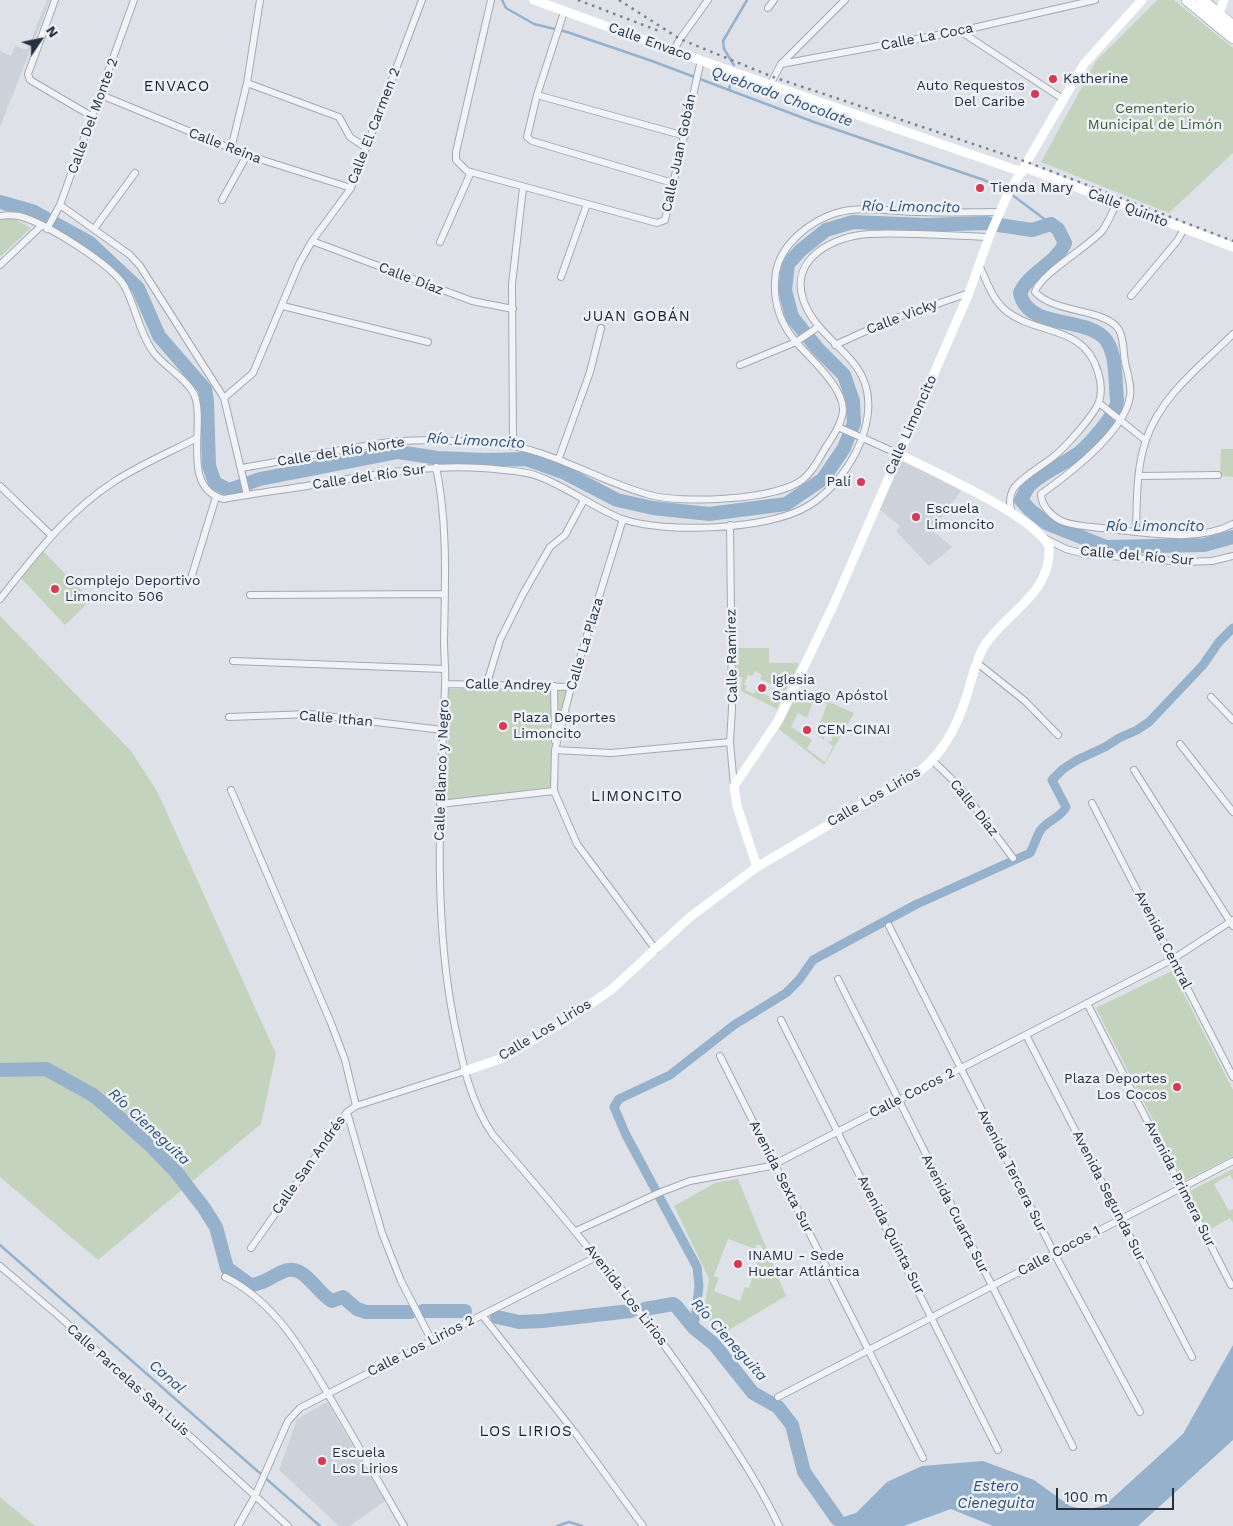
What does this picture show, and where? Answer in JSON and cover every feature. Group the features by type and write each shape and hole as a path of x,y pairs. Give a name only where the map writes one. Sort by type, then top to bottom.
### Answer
{"highway":[{"path":"1187,0 1217,19 1233,26"},
{"path":"1202,0 1233,38"}],"street":[{"path":"56,0 28,74 30,80 93,117"},
{"name":"Calle Del Monte 2","path":"0,265 46,227 57,212 134,0"},
{"path":"231,149 247,83 260,0"},
{"name":"Calle El Carmen 2","path":"224,398 253,373 283,306 299,264 312,241 351,188 422,0"},
{"path":"440,242 471,172 456,160 456,152 491,0"},
{"name":"Calle Envaco","path":"534,0 564,15 674,50 770,85 1023,169"},
{"path":"674,50 708,0"},
{"path":"768,8 774,0"},
{"path":"770,85 781,64 845,0"},
{"name":"Calle La Coca","path":"781,64 960,31 1095,0"},
{"name":"Calle Limoncito","path":"734,786 778,721 797,684 833,606 890,472 901,455 970,293 990,234 1010,192 1084,64 1142,0"},
{"path":"1217,19 1224,0"},
{"path":"564,15 527,131 528,139 673,183"},
{"path":"960,31 1063,99"},
{"name":"Calle Juan Gobán","path":"471,172 523,188 657,223 664,220 701,60"},
{"path":"247,83 339,117 350,137 366,147"},
{"name":"Calle Reina","path":"101,95 247,155 351,188"},
{"path":"538,95 684,136"},
{"path":"222,200 247,155"},
{"name":"Calle Quinto","path":"1023,169 1233,247"},
{"path":"94,229 135,173"},
{"path":"513,444 512,284 523,188"},
{"path":"1116,203 1103,230 1036,286 1035,292 1042,300 1094,316 1116,326 1122,337 1131,395 1120,421 1078,466 1041,494 1041,500 1052,515 1062,521 1075,525 1136,531 1201,533 1225,528 1233,524"},
{"path":"561,276 587,204"},
{"path":"60,205 130,255 140,266 224,398 246,495"},
{"name":"Calle del Río Norte","path":"241,468 401,441 462,441 513,444 560,458 650,495 675,499 706,500 741,497 781,488 801,481 813,468 839,428 843,411 841,396 799,341 786,331 775,302 774,286 778,262 790,244 818,220 838,212 864,210 999,214"},
{"path":"0,216 19,216 46,227 100,262 124,285 146,341 156,355 193,393 198,408 198,466 203,483 216,497 192,575"},
{"path":"1131,296 1177,241 1184,229"},
{"name":"Calle del Río Sur","path":"216,497 224,499 392,471 436,467 502,469 538,476 623,519 682,529 765,521 797,512 810,506 836,482 863,440 868,415 868,396 864,380 858,370 818,327 803,299 802,278 804,266 814,254 836,243 868,234 990,234"},
{"name":"Calle Díaz","path":"312,241 472,301 513,309"},
{"path":"980,267 992,295 1005,310 1015,318 1062,334 1086,349 1099,373 1101,391 1098,403 1069,442 1056,455 1015,487 1010,498 1012,513"},
{"name":"Calle Vicky","path":"835,345 890,320 970,293"},
{"path":"283,306 428,342"},
{"path":"740,365 799,341 818,327"},
{"path":"560,458 590,372 602,328"},
{"path":"1136,531 1139,476 1145,440 1163,405 1180,385 1233,334"},
{"path":"1098,403 1145,440"},
{"path":"839,428 901,455 1012,513 1044,538"},
{"path":"0,600 51,535 79,508 116,481 197,438"},
{"name":"Calle Blanco y Negro","path":"436,467 441,492 445,594 444,669 446,684 442,730 438,874 447,988 466,1071"},
{"path":"1139,476 1218,475"},
{"path":"0,486 51,535"},
{"path":"487,683 500,640 523,594 550,547 565,535 584,500"},
{"name":"Calle La Plaza","path":"623,519 571,687 555,750 554,791 577,844 656,950"},
{"name":"Calle Ramírez","path":"730,525 732,708 730,742 734,786"},
{"name":"Calle del Río Sur","path":"1044,538 1066,549 1085,554 1185,562 1212,562 1233,556"},
{"name":"Calle Los Lirios","path":"466,1071 503,1058 565,1021 611,990 690,917 757,867 920,771 933,761 942,750 959,717 976,662 993,634 1032,597 1038,588 1046,571 1049,554 1049,546 1044,538"},
{"path":"250,595 445,594"},
{"path":"233,661 444,669"},
{"path":"976,662 1025,701 1058,735"},
{"name":"Calle Andrey","path":"446,684 487,683 571,687"},
{"path":"554,686 555,750 620,753 730,742"},
{"path":"1211,696 1233,720"},
{"name":"Calle Ithan","path":"229,717 310,714 442,730"},
{"path":"1180,744 1233,812"},
{"name":"Calle Díaz","path":"933,761 959,786 1013,858"},
{"path":"1134,770 1232,923"},
{"path":"734,786 738,806 757,867"},
{"path":"231,790 332,1023 356,1106"},
{"path":"440,804 554,791"},
{"name":"Avenida Central","path":"1092,803 1233,1077"},
{"name":"Calle Cocos 2","path":"576,1231 644,1199 690,1181 774,1164 1173,959 1232,923"},
{"name":"Avenida Tercera Sur","path":"889,926 1054,1253 1140,1412"},
{"name":"Avenida Cuarta Sur","path":"838,979 1073,1448"},
{"name":"Avenida Primera Sur","path":"1087,1004 1231,1285"},
{"name":"Avenida Quinta Sur","path":"781,1020 998,1450"},
{"name":"Avenida Segunda Sur","path":"1026,1035 1192,1357"},
{"name":"Avenida Sexta Sur","path":"720,1056 923,1458"},
{"name":"Calle San Andrés","path":"251,1248 347,1112 356,1106 466,1071"},
{"name":"Avenida Los Lirios","path":"466,1071 483,1120 493,1135 576,1231 691,1381 750,1472 779,1526"},
{"path":"347,1112 382,1233 401,1281 432,1341"},
{"name":"Calle Cocos 1","path":"778,1396 1233,1161"},
{"name":"Calle Los Lirios 2","path":"238,1526 255,1496 288,1421 300,1408 596,1257"},
{"name":"Calle Parcelas San Luis","path":"0,1266 60,1317 288,1526"},
{"path":"225,1277 240,1285 265,1305 297,1344 404,1526"},
{"path":"482,1315 576,1434 643,1526"}],"shaded area":[{"path":"47,0 50,0 0,127 0,51 11,56 15,46 27,50"},
{"name":"Escuela Limoncito","path":"902,459 961,491 932,530 952,547 929,566 896,531 900,526 878,508"},
{"name":"Escuela Los Lirios","path":"327,1402 385,1501 350,1526 339,1526 279,1470 297,1419"}],"green space":[{"name":"Cementerio Municipal de Limón","path":"1157,0 1174,0 1233,48 1233,153 1169,213 1041,162 1096,61"},
{"path":"0,219 15,219 31,228 0,257"},
{"path":"1221,449 1233,449 1233,477 1220,476"},
{"name":"Complejo Deportivo Limoncito 506","path":"42,550 91,600 65,625 20,577"},
{"path":"0,616 131,751 157,791 276,1054 261,1124 98,1260 0,1177"},
{"path":"734,648 769,648 769,663 799,663 777,709 741,691 742,677 734,677","holes":["755,671 762,675 760,679 783,690 778,701 756,690 754,694 745,690 747,686 744,684 748,675 752,676"]},
{"path":"449,689 551,689 552,787 447,800"},
{"path":"556,689 568,689 557,736"},
{"path":"800,689 854,713 824,765 779,729","holes":["814,699 827,704 816,734 824,740 824,735 832,734 832,741 827,742 833,746 825,762 807,749 812,740 791,727 798,713 807,718"]},
{"path":"1172,971 1233,1090 1233,1156 1184,1181 1096,1008"},
{"path":"1233,1169 1233,1180 1230,1175 1214,1184 1229,1211 1233,1209 1233,1223 1230,1218 1207,1231 1188,1192"},
{"path":"738,1179 786,1296 724,1333 703,1315 709,1279 674,1206 715,1183","holes":["728,1239 755,1249 757,1244 762,1246 749,1288 745,1287 740,1301 714,1291 719,1278 714,1276"]},
{"path":"0,1497 35,1526 0,1526"}],"water":[{"name":"Estero Cieneguita","path":"1233,1345 1233,1440 1138,1526 993,1526 951,1509 904,1526 836,1526 837,1519 856,1513 887,1482 922,1466 983,1461 1034,1480 1070,1506 1087,1510 1105,1505 1183,1434"}],"waterway":[{"name":"Quebrada Chocolate","path":"502,0 506,8 534,24 567,32 652,61 814,122 984,180 1007,191"},
{"path":"734,65 724,49 723,41 747,0"},
{"path":"729,90 732,76"},
{"name":"Quebrada Chocolate","path":"1011,194 1051,224"},
{"name":"Río Limoncito","path":"0,202 32,211 90,243 138,288 159,336 205,389 209,466 215,483 229,490 260,479 398,452 438,458 526,459 565,473 617,500 653,508 709,514 786,504 823,479 844,448 854,423 853,401 844,375 817,348 792,317 785,290 788,264 801,250 826,230 853,222 925,225 985,223 1032,230 1051,224 1058,229 1065,243 1061,251 1024,285 1020,293 1025,305 1034,313 1046,318 1086,327 1097,332 1106,340 1110,346 1114,361 1117,400 1116,406 1108,420 1090,442 1080,452 1034,481 1021,500 1046,523 1106,547 1204,545 1233,537"},
{"path":"694,1328 699,1286 697,1267 626,1135 614,1107 619,1099 670,1075 734,1025 786,993 799,980 813,960 915,905 1030,853 1043,827 1061,814 1066,807 1052,780 1063,769 1077,760 1105,747 1149,722 1203,665 1219,642 1233,628"},
{"name":"Río Cieneguita","path":"0,1070 46,1069 93,1095 105,1105 150,1145 177,1173 216,1227 227,1268 250,1285 263,1282 282,1272 297,1271 309,1279 332,1301 343,1297 357,1309 366,1312 410,1312"},
{"name":"Canal","path":"0,1245 320,1526"},
{"name":"Río Cieneguita","path":"645,1309 673,1304 676,1306 694,1328 714,1344 753,1393 778,1407 792,1425 804,1472 837,1519"},
{"name":"Río Cieneguita","path":"423,1311 465,1311"},
{"name":"Río Cieneguita","path":"497,1317 519,1322 542,1321 631,1311"},
{"name":"Canal","path":"557,1526 569,1522 582,1526"}],"railway":[{"path":"578,0 659,31"},
{"path":"619,0 680,39 773,77 1027,162 1233,241"}],"place":[{"name":"Katherine","path":"1053,79"},
{"name":"Auto Requestos Del Caribe","path":"1035,94"},
{"name":"Tienda Mary","path":"980,188"},
{"name":"Palí","path":"861,482"},
{"name":"Escuela Limoncito","path":"916,517"},
{"name":"Complejo Deportivo Limoncito 506","path":"55,589"},
{"name":"Iglesia Santiago Apóstol","path":"762,688"},
{"name":"Plaza Deportes Limoncito","path":"503,726"},
{"name":"CEN-CINAI","path":"807,730"},
{"name":"Plaza Deportes Los Cocos","path":"1177,1087"},
{"name":"INAMU - Sede Huetar Atlántica","path":"738,1264"},
{"name":"Escuela Los Lirios","path":"322,1461"}],"district":[{"name":"ENVACO","path":"177,87"},
{"name":"JUAN GOBÁN","path":"637,317"},
{"name":"LIMONCITO","path":"637,797"},
{"name":"LOS LIRIOS","path":"526,1432"}]}
